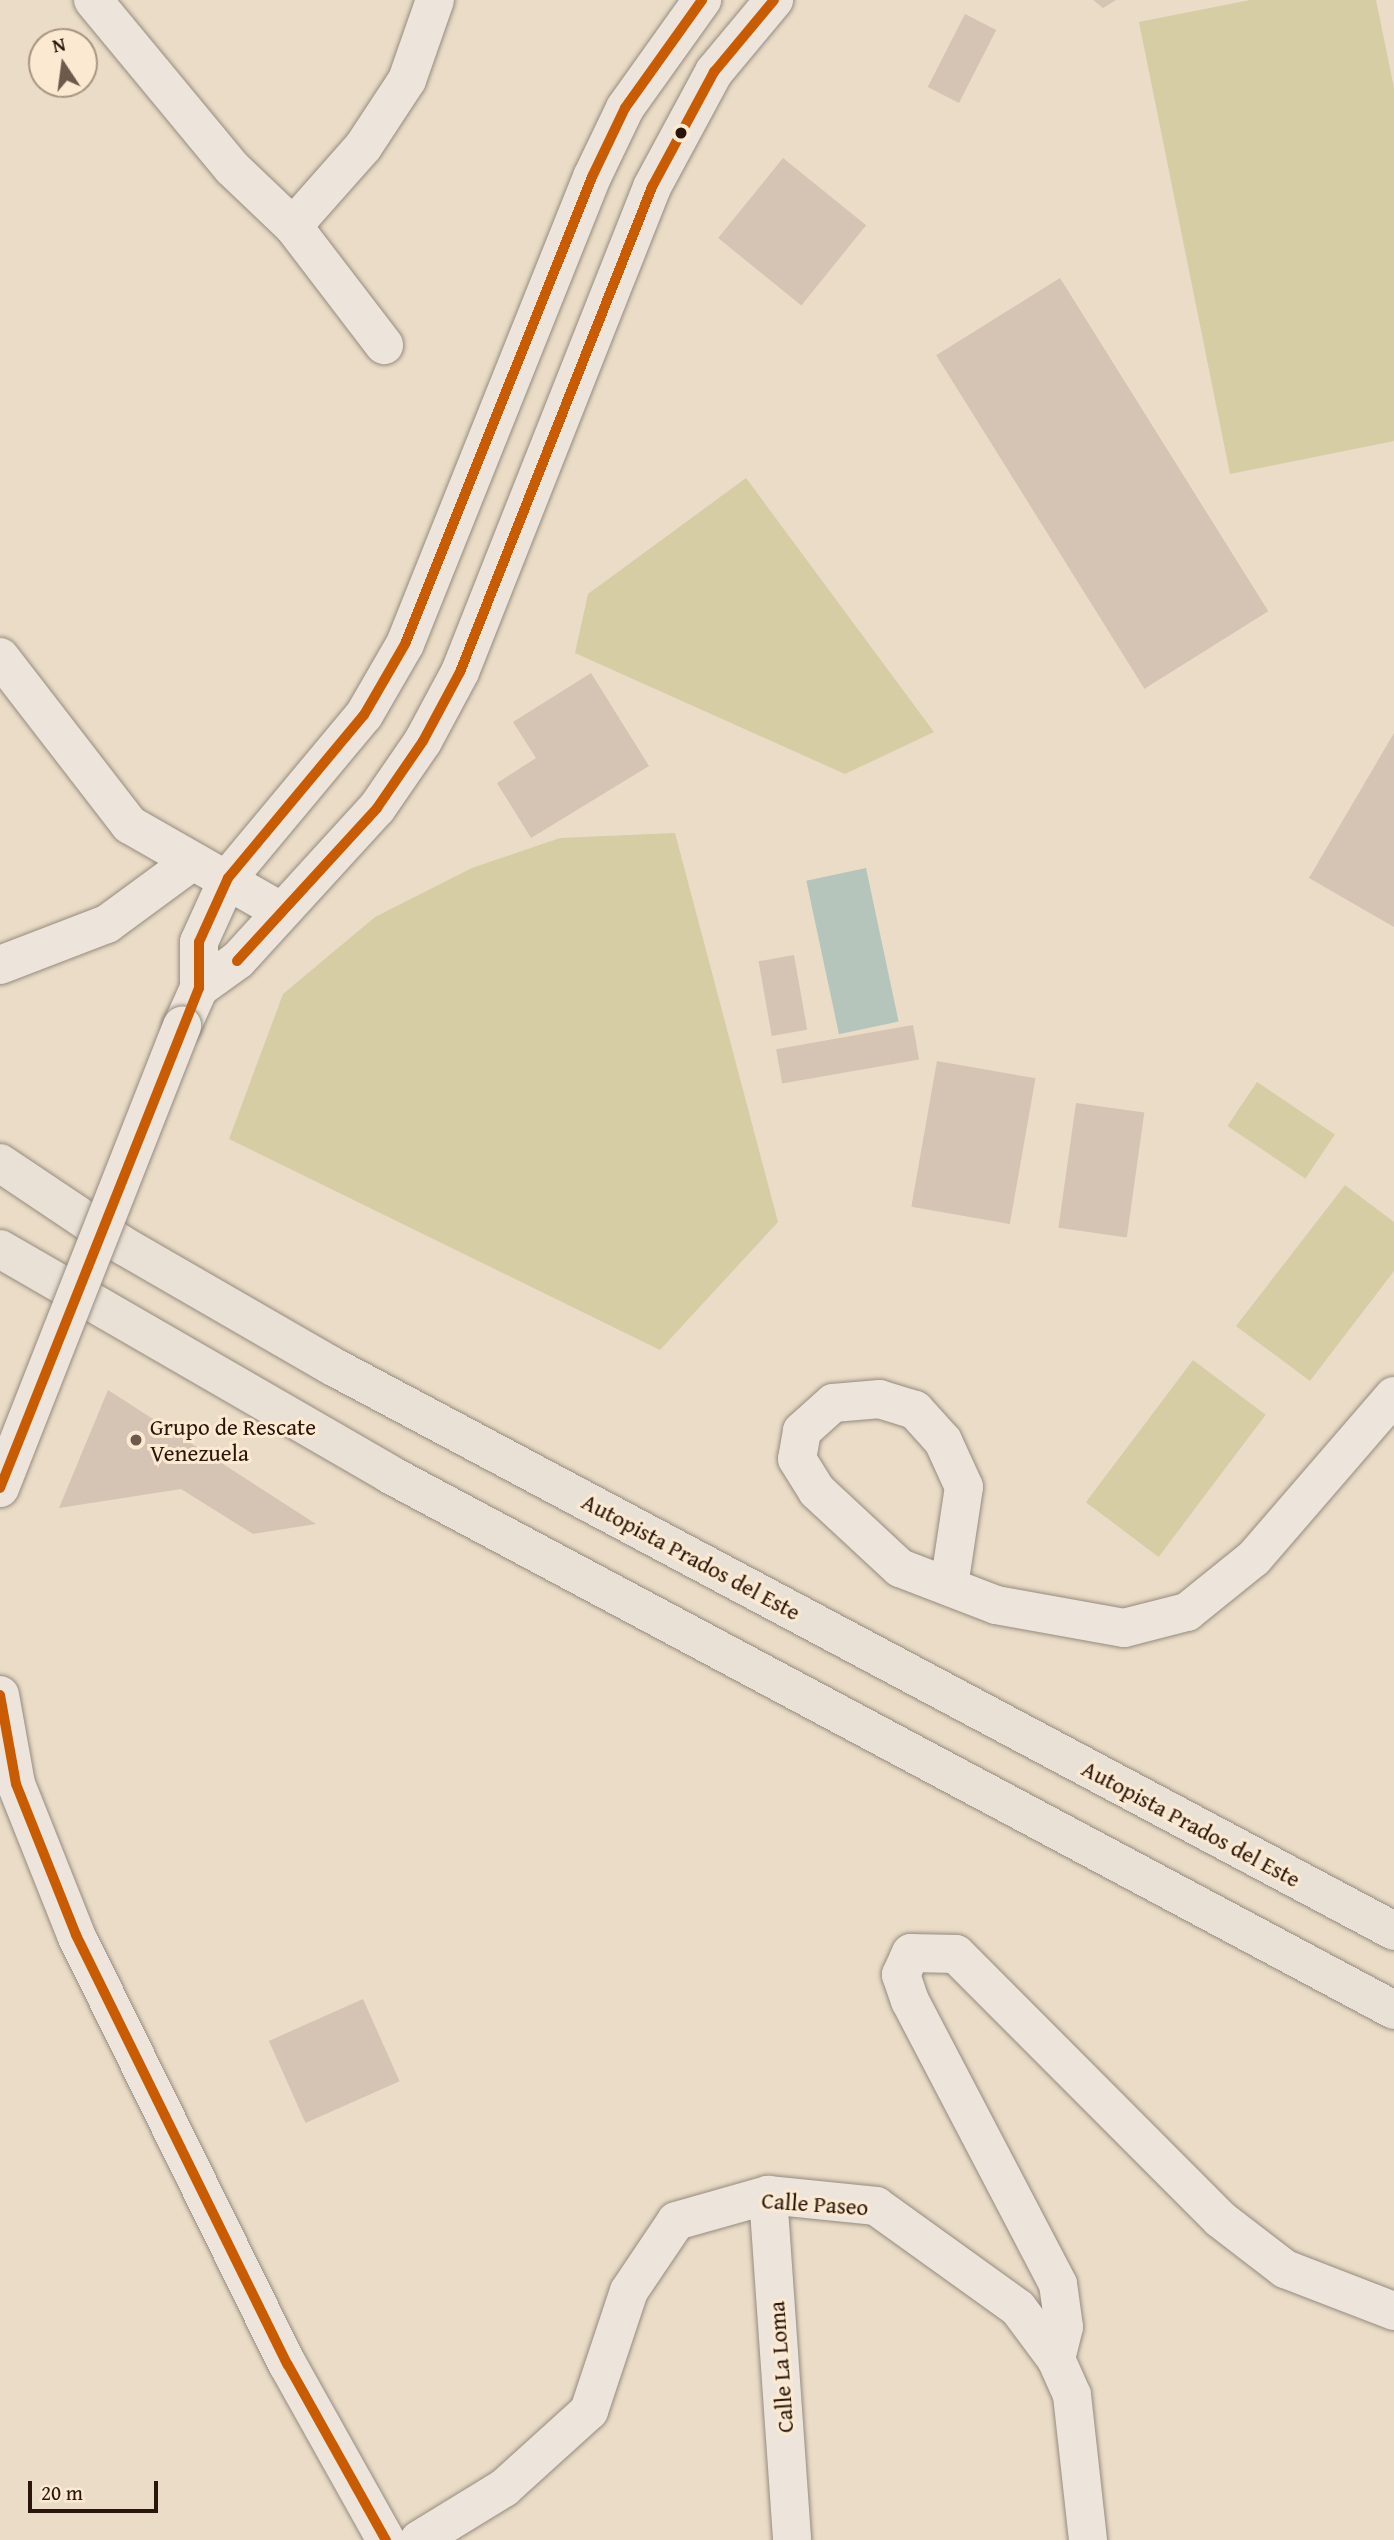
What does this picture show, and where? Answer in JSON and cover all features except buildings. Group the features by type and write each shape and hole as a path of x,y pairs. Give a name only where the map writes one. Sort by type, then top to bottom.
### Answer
{"highway":[{"name":"Autopista Prados del Este","path":"0,1163 124,1246 332,1366 1394,1931"},
{"path":"0,1249 401,1481 1394,2010"}],"street":[{"path":"93,0 232,168 293,226 384,345"},
{"path":"293,226 363,147 407,80 435,0"},
{"path":"0,1488 199,988 199,942 228,878 364,715 405,644 592,177 625,108 702,0"},
{"path":"199,988 238,960 279,910 377,808 435,718 460,672 652,187 713,72 774,0"},
{"path":"0,657 130,825 190,863 228,878 279,910"},
{"path":"0,965 107,924 190,863"},
{"path":"949,1586 964,1487 943,1441 915,1410 880,1399 833,1403 802,1431 797,1459 817,1491 900,1568 996,1605 1124,1628 1187,1612 1254,1558 1394,1396"},
{"path":"1,1708 16,1784 76,1935 288,2365 386,2540"},
{"path":"1056,2358 1064,2327 1058,2284 910,2001 901,1975 911,1953 956,1954 1220,2219 1285,2269 1394,2311"},
{"name":"Calle Paseo","path":"419,2540 504,2488 589,2411 629,2291 676,2221 768,2195 876,2206 1018,2308 1056,2358 1072,2395 1087,2540"},
{"name":"Calle La Loma","path":"768,2195 792,2540"}],"shaded area":[{"path":"1250,0 1376,0 1394,88 1394,441 1230,474 1139,22"},
{"path":"746,478 934,732 845,774 575,653 588,594"},
{"path":"675,833 778,1222 660,1350 229,1139 283,994 375,917 472,868 560,838"},
{"path":"866,868 899,1022 839,1034 806,881"},
{"path":"1257,1082 1335,1135 1305,1179 1227,1126"},
{"path":"1345,1185 1394,1222 1394,1271 1310,1381 1236,1326"},
{"path":"1193,1360 1266,1415 1159,1557 1086,1502"}],"transit line":[{"path":"0,1488 199,988 199,942 228,878 364,715 405,644 592,177 625,108 702,0"},
{"path":"237,961 377,808 423,741 460,672 652,187 714,72 774,0"},
{"path":"0,1695 16,1784 76,1935 288,2365 386,2540"}],"place":[{"name":"Grupo de Rescate Venezuela","path":"136,1440"}]}
